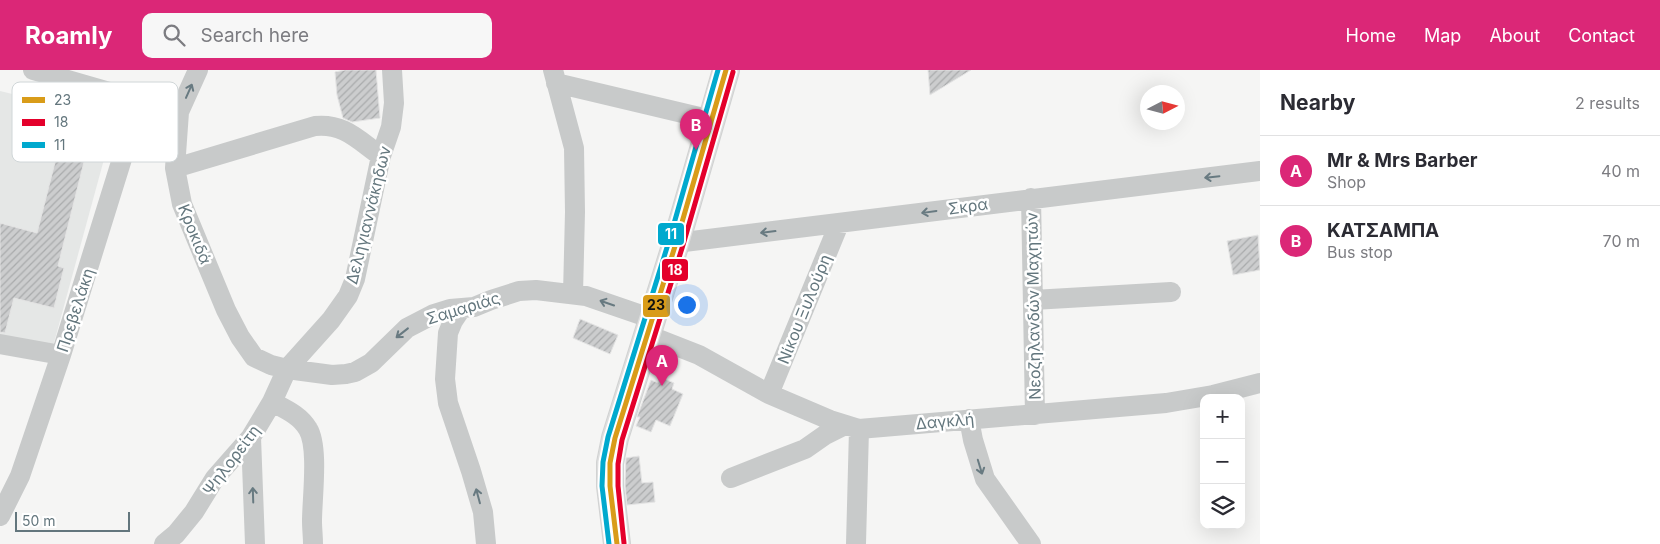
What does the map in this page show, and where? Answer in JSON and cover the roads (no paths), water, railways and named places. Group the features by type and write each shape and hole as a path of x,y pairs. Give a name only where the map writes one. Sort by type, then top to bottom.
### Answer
{"main road":[{"path":"616,544 610,486 610,463 615,438 676,242 726,70"}],"street":[{"path":"33,70 74,82"},
{"name":"Κροκιδά","path":"178,126 179,112 198,70"},
{"name":"Δεληγιαννάκηδων","path":"288,370 331,320 352,287 380,156 391,127 394,103 392,70"},
{"path":"554,76 712,120"},
{"path":"554,76 574,148 573,294"},
{"path":"175,168 315,126 329,125 343,129 380,156"},
{"name":"Πρεβελάκη","path":"0,516 5,494 20,476 61,355 121,162"},
{"name":"Κροκιδά","path":"175,162 182,204 226,310 240,337 254,357 288,370"},
{"name":"Σκρα","path":"676,242 839,224 1031,198 1260,171"},
{"name":"Νεοζηλανδών Μαχητών","path":"1031,198 1035,415"},
{"name":"Νίκου Ξυλούρη","path":"769,394 839,224"},
{"name":"Σαμαριάς","path":"288,370 332,375 355,372 371,363 407,328 434,314 474,307 519,291 536,290 573,294 600,300 650,327"},
{"path":"1032,300 1171,292"},
{"path":"461,308 448,334 445,379 448,403 480,504 486,544"},
{"name":"Δαγκλή","path":"650,327 769,394 830,420 852,427 1035,415 1166,403 1260,384"},
{"path":"0,344 61,355"},
{"name":"Ψηλορείτη","path":"164,544 176,534 194,512 215,478 251,437 288,370"},
{"path":"272,402 292,412 309,430 314,464 313,544"},
{"path":"969,419 973,440 985,479 992,492 1031,544"},
{"path":"731,478 805,448 825,435 852,427 856,544"},
{"path":"251,437 255,544"}],"place":[{"name":"ΚΑΤΣΑΜΠΑ","path":"696,150"},
{"name":"Mr & Mrs Barber","path":"662,386"}]}
